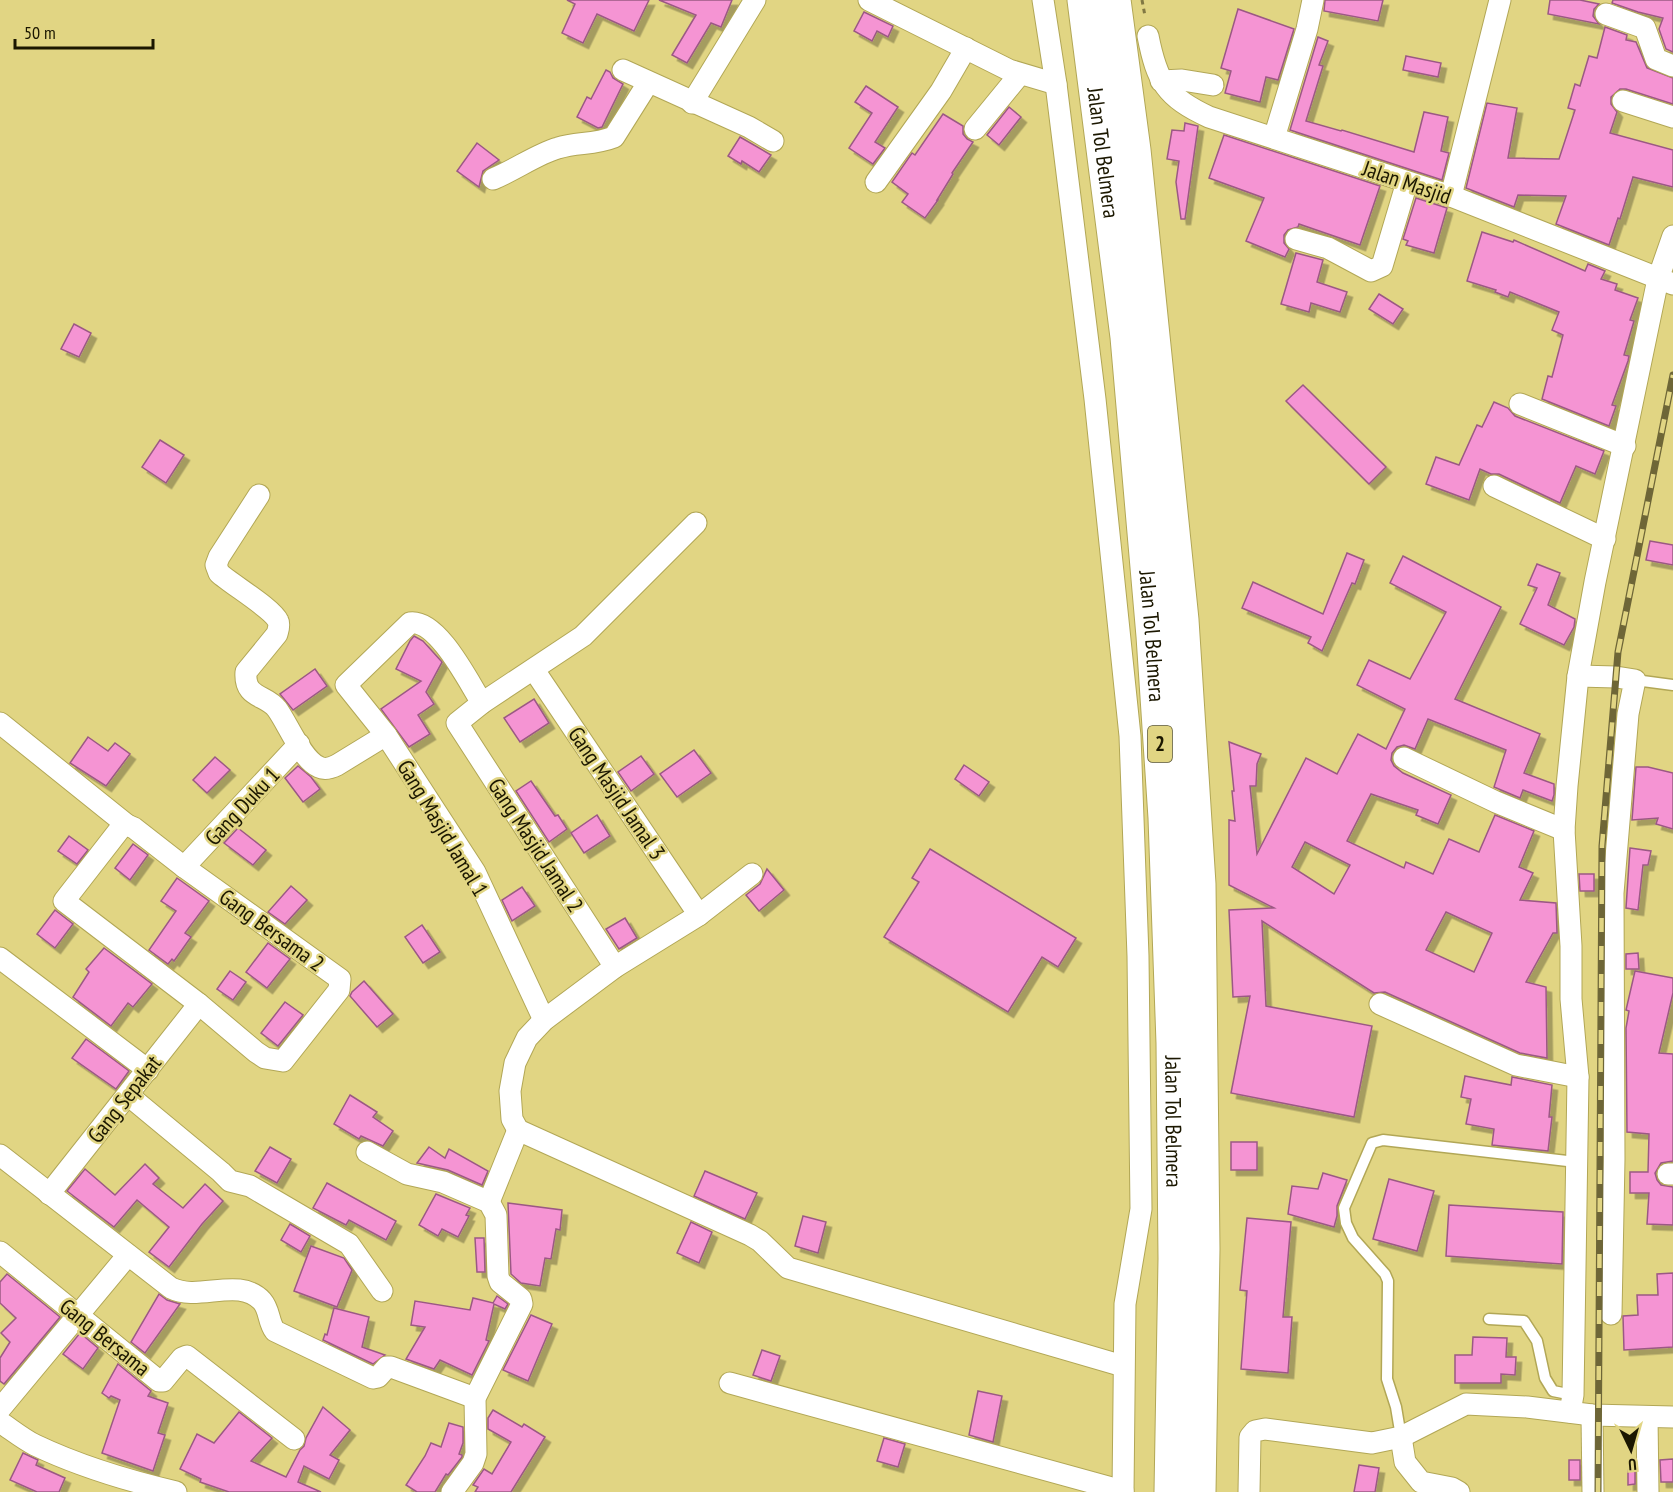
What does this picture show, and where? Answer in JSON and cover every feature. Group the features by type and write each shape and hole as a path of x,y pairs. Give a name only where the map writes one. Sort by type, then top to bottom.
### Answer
{"highway":[{"name":"Jalan Tol Belmera","path":"1084,0 1126,337 1153,636 1165,818 1173,1055 1175,1259 1171,1492"},
{"name":"Jalan Tol Belmera","path":"1114,0 1134,150 1182,621 1199,884 1203,1249 1199,1492"}],"street":[{"path":"692,103 755,0"},
{"path":"869,0 1020,74 1056,84"},
{"path":"730,1383 1123,1492 1125,1304 1141,1209 1138,956 1130,736 1095,399 1056,84 1042,0"},
{"path":"1274,138 1307,29 1313,0"},
{"path":"1451,196 1500,0"},
{"path":"1606,14 1645,28 1656,58 1673,66"},
{"path":"1148,36 1152,59 1161,81 1182,80 1213,85"},
{"path":"876,182 941,91 966,48"},
{"path":"623,70 748,127 773,141"},
{"path":"975,129 1020,74"},
{"name":"Jalan Masjid","path":"1161,81 1185,106 1209,117 1451,196 1666,281"},
{"path":"493,179 555,149 568,145 586,145 615,137 648,83"},
{"path":"1623,101 1673,117"},
{"path":"1296,239 1328,248 1371,271 1382,266 1407,182"},
{"path":"1572,1404 1578,1077 1571,999 1571,946 1564,830 1578,675 1625,446 1666,281 1673,236"},
{"path":"1520,404 1625,446"},
{"path":"1494,486 1605,539"},
{"path":"259,495 216,565 219,573 271,612 278,620 277,634 246,672 249,688 259,698 275,706 308,757 319,768 329,769 386,735"},
{"path":"482,703 583,636 696,524"},
{"name":"Gang Masjid Jamal 1","path":"482,703 435,632 420,623 410,623 346,685 386,735 475,872 544,1020"},
{"name":"Gang Masjid Jamal 3","path":"534,670 699,915"},
{"path":"1578,675 1616,676 1635,680 1628,714 1613,893 1614,1159 1611,1314"},
{"name":"Gang Masjid Jamal 2","path":"482,703 457,723 615,967"},
{"path":"0,723 127,825"},
{"name":"Gang Duku 1","path":"184,867 299,744"},
{"path":"1404,758 1496,802 1564,830"},
{"name":"Gang Bersama 2","path":"127,825 340,979 339,990 283,1061 265,1058 199,1004 64,901 120,829 127,825"},
{"path":"752,874 699,915 615,967 544,1020 527,1038 515,1063 510,1091 512,1119 518,1130 750,1235 760,1241 788,1268 1123,1366"},
{"path":"0,958 148,1070"},
{"name":"Gang Sepakat","path":"49,1194 199,1004"},
{"path":"1380,1004 1516,1065 1578,1077"},
{"path":"128,1095 230,1181 250,1186 350,1244 382,1292"},
{"path":"489,1202 518,1130"},
{"path":"367,1152 407,1174 443,1182 489,1202 496,1215 498,1276 500,1282 521,1299 522,1304 476,1398 476,1454 473,1463 452,1492"},
{"path":"0,1155 178,1291 236,1290 250,1293 262,1301 268,1310 271,1326 275,1331 373,1378 378,1377 389,1366 476,1398"},
{"name":"Gang Bersama","path":"0,1252 159,1381 163,1380 182,1358 187,1356 294,1439"},
{"path":"3,1401 128,1255"},
{"path":"1249,1492 1250,1437 1255,1431 1265,1429 1372,1443 1401,1437 1466,1404 1572,1404 1592,1415 1673,1417"},
{"path":"1592,1415 1593,1492"},
{"path":"1647,1417 1648,1492"},
{"path":"0,1422 33,1444 90,1466 176,1492"},
{"path":"1401,1437 1405,1462 1419,1487 1452,1488 1459,1492"}],"lane":[{"path":"1635,680 1673,686"},
{"path":"1401,1437 1396,1407 1387,1379 1388,1281 1385,1274 1353,1238 1346,1223 1344,1209 1372,1143 1383,1140 1576,1162"},
{"path":"1489,1319 1524,1321 1537,1341 1545,1378 1553,1391 1572,1404"}],"building":[{"path":"567,0 649,0 634,31 597,14 583,43 562,33 575,4"},
{"path":"659,0 732,0 721,27 711,23 687,63 672,55 696,15"},
{"path":"1325,0 1383,0 1378,21 1324,11"},
{"path":"1550,0 1580,0 1599,4 1594,9 1593,16 1599,24 1548,14"},
{"path":"1613,0 1673,0 1673,52 1666,49 1659,29 1663,18 1612,3"},
{"path":"1238,9 1294,29 1278,80 1266,77 1260,102 1225,93 1231,71 1221,68"},
{"path":"864,12 893,26 888,37 877,31 872,41 854,31"},
{"path":"1605,27 1627,35 1626,40 1636,42 1647,68 1673,78 1673,104 1626,89 1620,89 1611,97 1611,104 1617,112 1610,133 1673,150 1673,187 1633,177 1609,245 1556,224 1566,196 1518,195 1514,207 1466,188 1487,103 1517,108 1508,158 1559,159 1575,110 1568,108 1575,84 1580,86 1589,56 1597,58"},
{"path":"1318,37 1328,41 1319,65 1323,66 1306,121 1414,152 1424,112 1448,117 1441,151 1449,153 1442,180 1290,130"},
{"path":"1406,56 1441,63 1438,77 1403,70"},
{"path":"606,70 623,84 602,127 598,128 577,117 587,97 591,99"},
{"path":"866,86 898,107 875,142 885,148 873,164 849,148 872,113 855,102"},
{"path":"1009,107 1021,117 999,145 987,135"},
{"path":"943,114 963,126 963,134 973,142 925,218 902,202 908,194 892,182 912,153 915,155"},
{"path":"1185,123 1198,126 1185,219 1181,219 1176,182 1179,161 1167,159 1172,130 1184,131"},
{"path":"1224,135 1380,186 1360,245 1299,224 1298,227 1288,230 1284,235 1284,243 1289,249 1285,257 1246,241 1264,198 1209,178"},
{"path":"740,137 771,155 759,172 742,161 741,164 728,156"},
{"path":"477,143 499,160 483,171 479,187 457,171"},
{"path":"1416,198 1447,208 1434,253 1406,245 1408,241 1403,239"},
{"path":"1482,232 1513,242 1514,240 1585,271 1588,264 1605,271 1601,279 1617,284 1615,290 1638,298 1630,320 1634,321 1624,355 1629,356 1628,361 1612,405 1616,406 1609,426 1542,399 1548,376 1552,377 1563,335 1552,330 1559,312 1510,292 1508,297 1495,292 1496,290 1467,281"},
{"path":"1296,253 1323,260 1317,282 1347,292 1340,312 1311,303 1309,312 1281,304"},
{"path":"1379,294 1403,309 1393,324 1369,309"},
{"path":"74,324 91,333 79,357 61,349"},
{"path":"1303,385 1386,467 1369,484 1286,401"},
{"path":"1494,402 1508,408 1515,416 1604,451 1595,474 1576,466 1560,503 1499,474 1491,474 1480,469 1469,500 1426,484 1436,457 1459,465 1477,425 1482,427"},
{"path":"160,440 184,455 166,483 142,467"},
{"path":"1650,541 1673,545 1673,565 1646,560"},
{"path":"1347,553 1364,560 1355,584 1352,583 1322,651 1308,643 1311,637 1242,608 1253,582 1323,614"},
{"path":"1403,556 1501,607 1455,699 1540,734 1524,773 1554,784 1554,795 1552,801 1523,790 1520,798 1494,787 1506,750 1428,719 1415,749 1404,745 1397,747 1392,753 1391,760 1394,766 1403,773 1451,795 1438,824 1416,815 1418,810 1371,794 1347,841 1404,868 1406,862 1433,874 1449,839 1479,852 1495,815 1534,831 1519,867 1533,873 1520,900 1556,903 1557,933 1553,933 1526,982 1546,987 1547,1058 1520,1053 1385,992 1374,993 1262,921 1266,1006 1372,1026 1354,1117 1231,1093 1250,996 1233,997 1229,910 1274,908 1229,885 1229,820 1235,821 1229,742 1261,754 1257,764 1256,786 1250,786 1257,854 1306,758 1337,774 1358,734 1386,749 1405,709 1357,685 1369,660 1410,679 1446,612 1390,583","holes":["1305,842 1350,865 1334,894 1292,867","1446,912 1492,933 1474,972 1426,950"]},
{"path":"1537,564 1560,573 1548,605 1575,619 1574,627 1564,645 1520,624 1537,588 1528,585"},
{"path":"414,636 423,641 442,662 426,692 434,704 418,715 430,734 409,747 381,709 421,681 396,669"},
{"path":"315,669 327,686 293,710 280,694"},
{"path":"534,699 549,723 520,742 504,718"},
{"path":"88,737 108,751 115,743 130,754 106,786 70,763"},
{"path":"694,750 711,773 677,797 660,774"},
{"path":"641,756 654,774 631,791 618,772"},
{"path":"215,757 230,770 207,793 193,780"},
{"path":"964,765 989,782 979,796 955,779"},
{"path":"298,766 320,789 303,802 285,778"},
{"path":"1636,767 1648,767 1673,773 1673,829 1656,824 1658,818 1632,820"},
{"path":"531,781 567,829 549,842 516,791"},
{"path":"597,815 610,836 584,853 571,833"},
{"path":"238,828 266,850 253,865 224,843"},
{"path":"69,836 88,850 77,864 58,851"},
{"path":"133,844 148,855 130,880 115,868"},
{"path":"1630,848 1651,851 1648,865 1643,865 1638,910 1626,908"},
{"path":"930,849 1076,938 1058,967 1042,957 1008,1012 884,937 919,882 912,878"},
{"path":"767,869 784,890 759,911 746,895 760,884"},
{"path":"1579,874 1594,874 1594,891 1580,891"},
{"path":"177,878 209,901 185,933 191,937 174,961 172,959 168,964 149,950 176,911 161,901"},
{"path":"291,886 307,900 285,924 268,912"},
{"path":"522,887 535,906 512,921 502,900"},
{"path":"55,910 73,924 55,948 37,934"},
{"path":"625,918 637,938 619,949 606,929"},
{"path":"422,925 440,952 423,963 405,937"},
{"path":"268,943 290,959 267,988 246,972"},
{"path":"104,948 152,984 133,1007 128,1003 111,1026 73,997 89,972 86,969"},
{"path":"1638,953 1639,969 1626,969 1626,954"},
{"path":"230,971 246,982 233,1000 217,989"},
{"path":"1635,971 1673,978 1673,993 1659,1053 1673,1054 1673,1161 1661,1163 1655,1173 1661,1185 1673,1187 1673,1225 1647,1224 1649,1193 1630,1193 1630,1172 1648,1172 1649,1134 1627,1132 1626,1028 1629,1011 1626,1010"},
{"path":"364,981 393,1014 377,1027 350,996"},
{"path":"285,1002 303,1015 278,1046 261,1033"},
{"path":"86,1039 129,1071 116,1089 72,1058"},
{"path":"1465,1076 1511,1085 1512,1077 1552,1085 1549,1117 1552,1117 1548,1151 1492,1145 1494,1129 1466,1124 1471,1099 1461,1097"},
{"path":"350,1095 377,1112 373,1117 393,1131 383,1146 361,1136 359,1139 334,1124"},
{"path":"1231,1142 1257,1142 1257,1170 1231,1170"},
{"path":"270,1147 291,1159 277,1183 255,1171"},
{"path":"429,1147 445,1158 449,1149 488,1171 482,1185 448,1170 417,1163"},
{"path":"145,1164 159,1178 153,1184 183,1208 205,1184 223,1201 169,1267 149,1252 169,1227 137,1200 114,1227 67,1191 85,1169 115,1195"},
{"path":"705,1171 757,1193 745,1219 694,1196"},
{"path":"1323,1173 1347,1180 1337,1206 1334,1227 1288,1214 1292,1186 1318,1189"},
{"path":"1389,1179 1434,1191 1417,1251 1373,1239"},
{"path":"327,1183 396,1221 386,1240 349,1220 346,1225 313,1208"},
{"path":"436,1194 470,1208 466,1215 469,1216 458,1237 442,1229 438,1236 419,1225"},
{"path":"508,1203 562,1210 560,1230 556,1229 551,1259 545,1258 540,1286 521,1283 511,1274"},
{"path":"1449,1205 1563,1212 1562,1264 1446,1256"},
{"path":"803,1216 826,1222 818,1253 795,1246"},
{"path":"1247,1218 1291,1222 1283,1317 1292,1317 1288,1373 1241,1369 1247,1291 1240,1290"},
{"path":"691,1222 712,1232 699,1263 677,1253"},
{"path":"290,1224 310,1236 301,1252 281,1240"},
{"path":"475,1238 484,1238 485,1272 477,1272"},
{"path":"311,1246 344,1258 352,1270 337,1307 294,1291"},
{"path":"1673,1273 1673,1347 1624,1350 1623,1316 1638,1315 1637,1295 1658,1295 1657,1274"},
{"path":"7,1274 60,1317 4,1384 0,1381 0,1358 10,1342 1,1333 16,1318 0,1303 0,1282"},
{"path":"159,1294 167,1300 180,1304 145,1353 131,1342"},
{"path":"497,1296 508,1304 505,1309 494,1304 486,1340 489,1341 472,1375 440,1360 434,1369 406,1359 425,1327 411,1325 415,1301 470,1310 473,1298 493,1303"},
{"path":"334,1308 369,1317 362,1347 385,1355 373,1364 323,1340 325,1334 327,1335"},
{"path":"531,1315 552,1324 528,1381 503,1370"},
{"path":"80,1333 98,1348 83,1369 63,1354"},
{"path":"1473,1337 1507,1338 1506,1357 1516,1357 1515,1375 1501,1374 1501,1383 1455,1383 1455,1355 1472,1355"},
{"path":"762,1350 780,1356 771,1381 753,1375"},
{"path":"118,1364 151,1391 148,1396 168,1403 158,1433 165,1435 153,1471 102,1453 120,1400 111,1396 109,1398 102,1393"},
{"path":"978,1391 1002,1396 993,1442 969,1435"},
{"path":"323,1407 350,1430 330,1455 339,1460 329,1479 304,1466 298,1482 321,1492 229,1492 200,1482 201,1479 180,1469 197,1434 214,1443 239,1412 272,1438 251,1461 286,1477"},
{"path":"493,1410 522,1427 524,1424 545,1437 511,1492 475,1492 478,1487 473,1485 484,1469 492,1474 511,1442 488,1429 488,1418"},
{"path":"449,1423 463,1427 463,1443 459,1454 462,1457 448,1475 446,1474 435,1492 417,1492 406,1485 431,1443 441,1447"},
{"path":"884,1438 905,1444 898,1467 877,1461"},
{"path":"23,1453 38,1460 36,1465 65,1478 59,1492 37,1492 10,1480"},
{"path":"1673,1459 1673,1482 1661,1482 1660,1460"},
{"path":"1569,1460 1580,1460 1580,1480 1569,1480"},
{"path":"1635,1462 1635,1484 1628,1485 1628,1463"},
{"path":"1359,1465 1379,1468 1375,1492 1354,1492"}],"railway":[{"path":"1598,1492 1602,846 1618,652 1673,375"}]}
